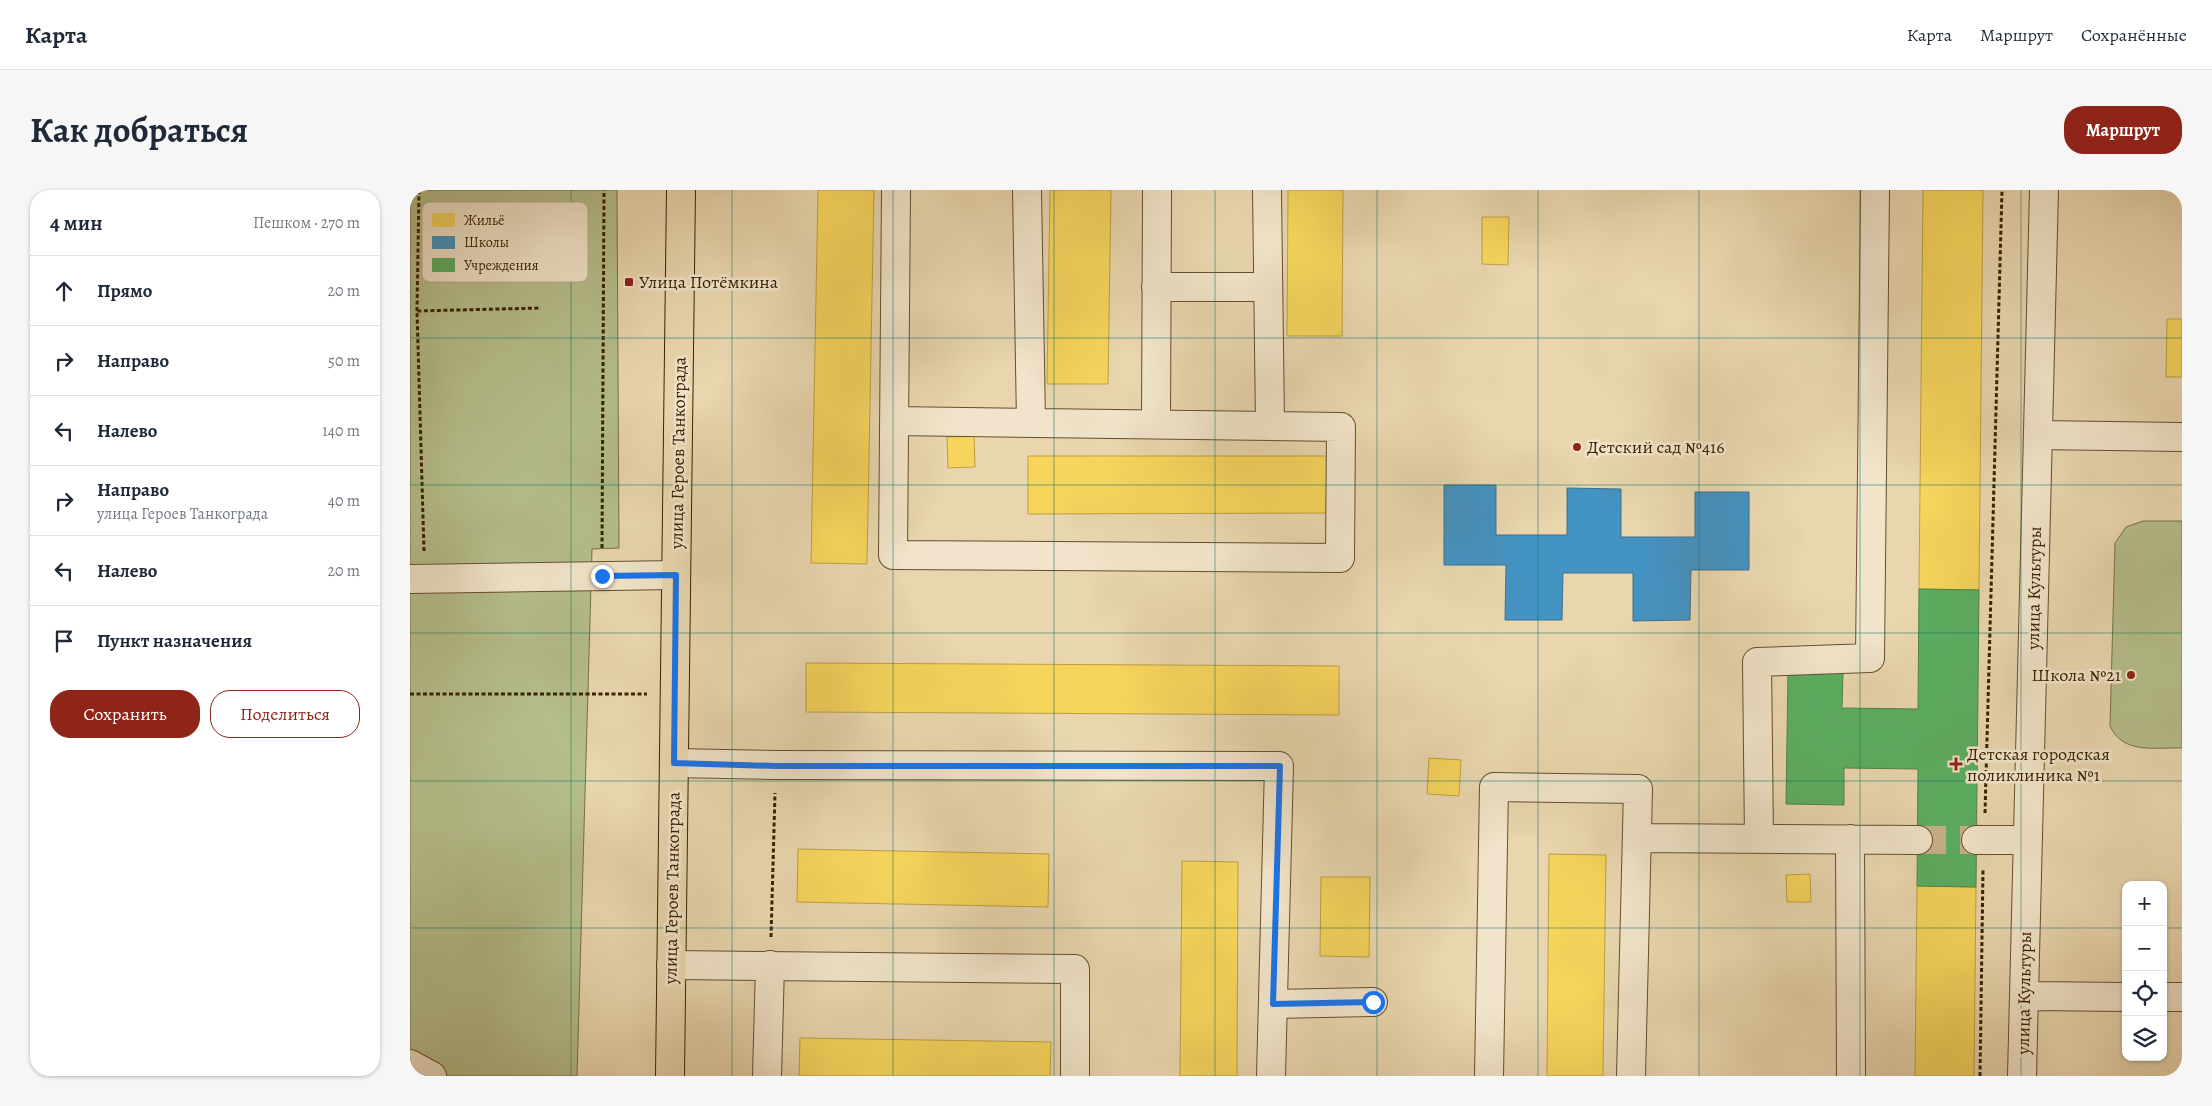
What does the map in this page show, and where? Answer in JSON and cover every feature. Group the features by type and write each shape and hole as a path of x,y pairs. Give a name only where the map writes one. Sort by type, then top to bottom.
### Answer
{"main road":[{"name":"улица Героев Танкограда","path":"670,1076 681,190"}],"street":[{"path":"894,421 1341,427 1340,558 893,555 894,421 896,190"},
{"path":"1027,190 1031,422"},
{"path":"1156,424 1157,190"},
{"path":"1267,190 1270,425"},
{"path":"1759,839 1757,662 1870,658 1875,190"},
{"name":"улица Культуры","path":"2022,1076 2044,190"},
{"path":"1156,287 1267,287"},
{"path":"2038,435 2182,437"},
{"path":"417,579 676,575"},
{"path":"674,763 776,766 1280,766 1271,1076"},
{"path":"1489,1076 1494,787 1638,790 1632,1076"},
{"path":"1638,838 1918,840"},
{"path":"1850,839 1851,1076"},
{"path":"1980,840 2028,840"},
{"path":"768,1076 770,965"},
{"path":"671,966 770,965 1075,969 1075,1076"},
{"path":"2024,996 2122,997"},
{"path":"2167,997 2182,998"},
{"path":"1273,1004 1373,1002"},
{"path":"410,1064 432,1076"}],"path":[{"path":"417,579 419,190"},
{"path":"602,576 604,190"},
{"path":"1980,1076 1980,840 2002,190"},
{"path":"417,311 541,308"},
{"path":"410,694 674,695"},
{"path":"770,965 776,766"}],"green space":[{"path":"410,190 617,190 619,548 592,549 577,1076 410,1076"},
{"path":"2143,521 2182,521 2182,748 2141,748 2123,742 2110,726 2115,543 2126,527"}],"building: Жильё":[{"path":"818,190 874,190 867,564 811,563"},
{"path":"1050,190 1111,190 1108,384 1047,384"},
{"path":"1288,190 1343,190 1342,336 1287,336"},
{"path":"1923,190 1983,190 1979,590 1919,589"},
{"path":"1482,217 1509,217 1508,265 1482,264"},
{"path":"2167,319 2182,319 2182,377 2166,377"},
{"path":"974,436 975,467 948,468 947,437"},
{"path":"1028,456 1336,456 1336,513 1028,514"},
{"path":"806,663 1339,666 1339,715 806,712"},
{"path":"1429,758 1461,760 1459,796 1427,794"},
{"path":"798,849 1049,854 1048,907 797,902"},
{"path":"1549,854 1606,855 1603,1076 1547,1076"},
{"path":"1182,861 1238,862 1237,1076 1180,1076"},
{"path":"1810,874 1811,902 1787,902 1786,875"},
{"path":"1321,877 1370,877 1369,957 1320,956"},
{"path":"1917,886 1976,887 1974,1076 1915,1076"},
{"path":"800,1038 1051,1042 1050,1076 799,1076"}],"building: Школы":[{"path":"1444,485 1496,485 1496,535 1567,535 1567,488 1621,489 1621,537 1695,537 1695,492 1749,492 1749,570 1691,570 1690,620 1633,621 1633,573 1563,573 1562,620 1505,620 1506,565 1444,565"}],"building: Учреждения":[{"path":"1919,589 1979,590 1976,887 1917,886 1918,769 1844,768 1844,805 1786,804 1788,672 1843,673 1842,708 1918,709"}],"tunnel":[{"path":"1918,840 1976,840"}],"place":[{"name":"Улица Потёмкина","path":"629,282"},
{"name":"Детский сад №416","path":"1577,447"},
{"name":"Школа №21","path":"2131,675"},
{"name":"Детская городская поликлиника №1","path":"1956,764"}],"route":[{"path":"602,576 676,575 674,763 776,766 1280,766 1273,1004 1373,1002"}]}
